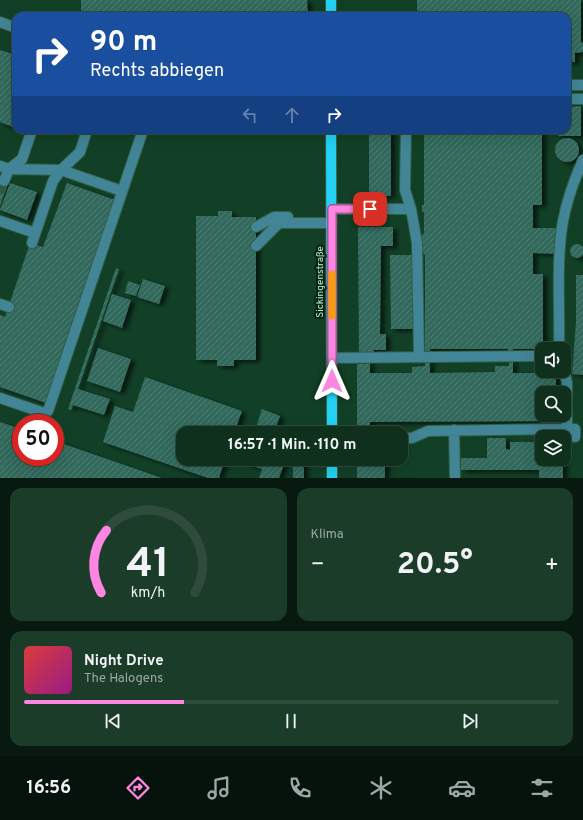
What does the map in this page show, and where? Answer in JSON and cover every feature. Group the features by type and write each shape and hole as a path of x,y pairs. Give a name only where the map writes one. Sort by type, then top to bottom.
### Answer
{"main road":[{"path":"331,0 331,12"},
{"name":"Sickingenstraße","path":"331,134 332,426"},
{"path":"332,466 332,478"}],"street":[{"path":"0,22 12,26"},
{"path":"571,85 583,85"},
{"path":"571,99 583,99"},
{"path":"4,168 22,159 31,134"},
{"path":"32,243 53,181 61,170 80,152 86,134"},
{"path":"0,398 44,413 48,411 142,134"},
{"path":"406,134 405,190 411,209 417,243 419,356"},
{"path":"559,342 561,242 563,222 567,202 583,160"},
{"path":"4,168 61,170 122,191"},
{"path":"4,168 4,181"},
{"path":"256,246 279,223 332,216 411,209"},
{"path":"256,227 274,217 332,216"},
{"path":"0,221 35,233"},
{"path":"332,358 535,356"},
{"path":"566,378 567,429"},
{"path":"408,438 412,438 428,431 567,429 575,429 576,437"},
{"path":"454,430 455,478"}],"building":[{"path":"81,0 307,0 308,12 81,12"},
{"path":"417,0 581,0 581,42 583,43 583,52 575,53 575,62 571,62 571,12 417,12"},
{"path":"0,50 12,54 12,126 0,122"},
{"path":"581,106 581,136 558,136 558,134 571,134 571,107"},
{"path":"369,134 391,134 391,196 369,196"},
{"path":"424,134 542,134 542,205 533,205 533,228 556,228 556,254 533,253 533,274 543,274 543,342 535,342 535,349 513,349 513,373 535,373 535,378 556,378 556,386 535,386 535,421 370,422 370,426 357,426 357,364 367,364 367,353 359,353 358,227 393,227 393,246 381,246 380,334 386,334 386,350 374,350 374,353 370,353 370,373 412,373 412,367 425,366 425,255 422,252 424,212 422,212 422,205 424,205","holes":["430,349 508,349 509,366 495,366 495,372 430,373"]},
{"path":"567,138 576,141 579,150 576,159 567,162 558,159 555,150 558,141"},
{"path":"0,179 8,182 0,206"},
{"path":"10,183 37,192 27,220 0,210"},
{"path":"67,183 115,200 46,403 0,387 0,315 5,317 30,243 43,247"},
{"path":"218,211 232,211 232,217 256,217 256,360 234,360 234,366 217,366 217,360 196,360 196,216 218,216"},
{"path":"577,244 582,246 584,251 582,256 577,258 572,256 570,251 572,246"},
{"path":"390,255 413,255 413,329 391,329"},
{"path":"116,268 119,269 78,389 110,399 104,415 73,405 71,410 68,409"},
{"path":"576,275 583,275 583,375 572,374 576,322"},
{"path":"143,279 165,286 159,304 137,297"},
{"path":"128,281 140,285 136,296 125,293"},
{"path":"112,294 131,300 122,328 103,321"},
{"path":"98,348 131,359 120,392 87,381"},
{"path":"145,377 242,411 237,426 176,426 176,466 223,466 219,478 208,478 103,442 115,406 133,412"},
{"path":"262,409 280,416 276,426 256,426"},
{"path":"0,422 12,426 12,466 64,466 64,444 162,478 0,478"},
{"path":"487,438 506,438 506,449 510,450 510,442 535,442 535,466 563,466 563,478 539,478 539,470 461,470 461,458 487,458"},
{"path":"253,466 283,466 279,478 259,478 262,469"},
{"path":"293,466 304,466 304,478 293,478"},
{"path":"357,466 385,466 385,478 357,478"}],"tunnel":[{"path":"0,193 4,181"}],"slow traffic":[{"path":"332,274 332,316"}],"route":[{"path":"332,381 332,209 370,209"}]}
